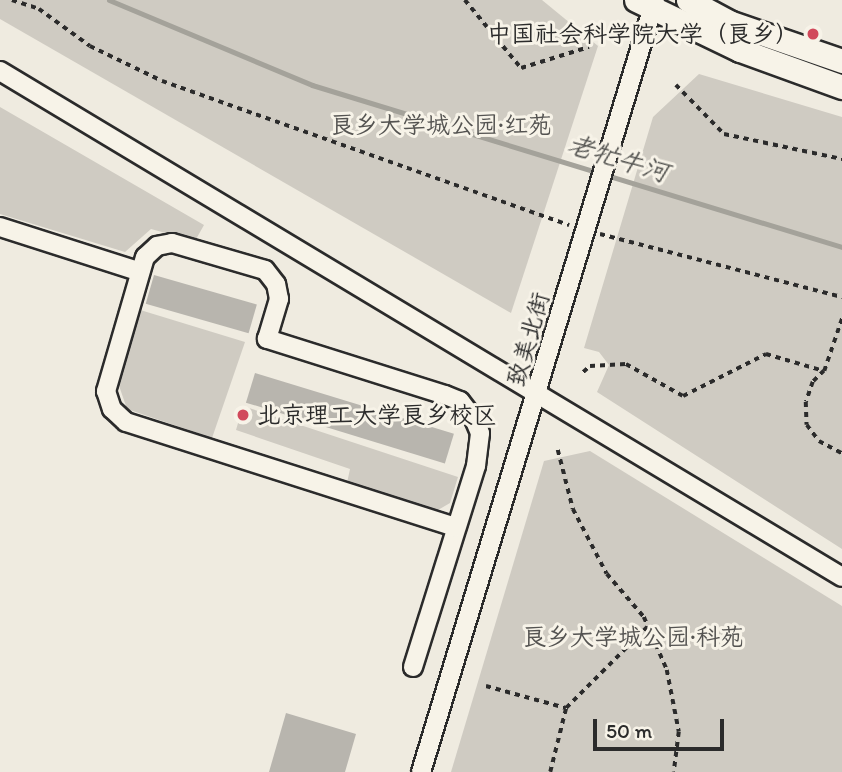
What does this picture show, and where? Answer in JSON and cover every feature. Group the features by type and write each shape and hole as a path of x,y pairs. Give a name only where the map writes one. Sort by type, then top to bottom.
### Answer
{"main road":[{"path":"688,0 729,22 842,61"},
{"path":"648,3 740,50 842,88"}],"street":[{"name":"致美北街","path":"421,772 538,391 617,123 648,3"},
{"path":"0,71 538,391 842,577"},
{"path":"0,227 138,271"},
{"path":"413,667 476,466 480,433 460,401 267,339 279,299 276,284 265,271 172,243 157,246 138,271 106,391 112,409 126,422 456,527"}],"path":[{"path":"12,0 39,9 90,46 162,81 586,225 842,297"},
{"path":"465,0 521,68 589,47"},
{"path":"676,85 723,134 842,159"},
{"path":"842,318 824,371 813,382 806,402 807,425 819,441 842,453"},
{"path":"583,372 590,366 626,365 683,396 766,354 824,371"},
{"path":"558,450 573,509 607,574 648,625 667,670 679,732 674,772"},
{"path":"550,772 566,708 648,625"},
{"path":"486,686 566,708"}],"green space":[{"name":"良乡大学城公园·红苑","path":"0,0 542,0 598,46 511,313 0,19"},
{"path":"699,74 842,117 842,549 597,392 609,365 599,352 584,348 653,117"},
{"path":"0,107 204,225 195,241 151,229 125,252 0,214"},
{"path":"137,309 245,342 212,438 127,409 116,377"},
{"path":"243,406 458,477 450,503 438,510 347,483 350,469 236,430"},
{"name":"良乡大学城公园·科苑","path":"590,451 842,606 842,772 451,772 544,461"}],"building":[{"path":"154,275 257,304 249,333 146,304"},
{"path":"255,373 454,434 445,463 246,403"},
{"path":"286,713 356,734 345,772 269,772"}],"waterway":[{"name":"老牤牛河","path":"109,0 312,85 842,247"}],"place":[{"name":"中国社会科学院大学（良乡）","path":"813,34"},
{"name":"北京理工大学良乡校区","path":"243,415"}]}
